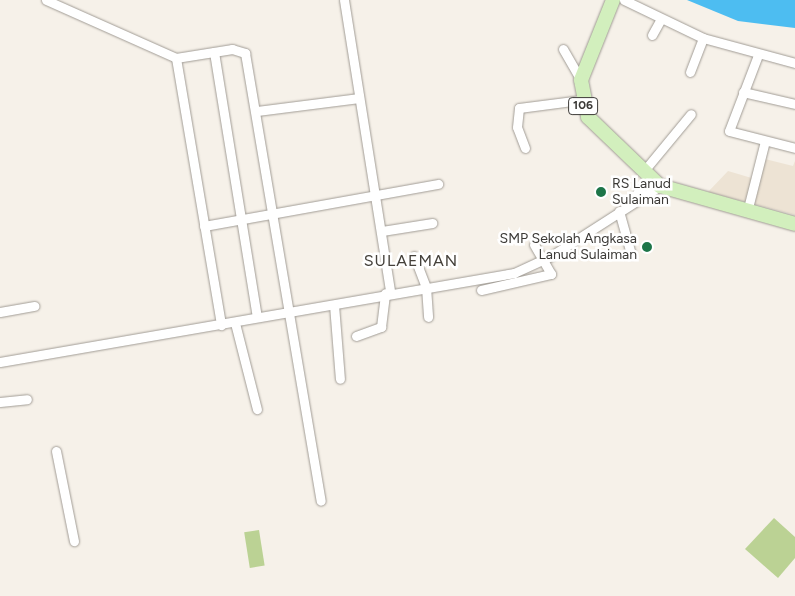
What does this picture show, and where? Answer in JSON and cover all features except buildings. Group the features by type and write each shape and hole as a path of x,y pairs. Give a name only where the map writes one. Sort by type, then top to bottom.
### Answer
{"main road":[{"name":"106","path":"612,0 581,80 581,100 592,123 651,179 747,212 795,224"}],"street":[{"path":"46,0 176,58 241,49 245,53 276,215 321,501"},
{"path":"344,0 359,98 377,194 388,292 381,327 356,336"},
{"path":"624,0 703,38 758,55 795,63"},
{"path":"652,35 661,19"},
{"path":"690,72 703,38"},
{"path":"563,49 581,80"},
{"path":"214,52 239,219 258,317"},
{"path":"758,55 729,131 795,148"},
{"path":"176,58 221,325"},
{"path":"743,92 795,104"},
{"path":"257,111 359,98"},
{"path":"525,148 517,127 519,108 581,100"},
{"path":"0,362 235,323 291,311 334,305 388,292 514,273 545,259 628,204 651,179 691,114"},
{"path":"747,212 765,141"},
{"path":"204,226 239,219 276,215 377,194 438,184"},
{"path":"619,211 632,254"},
{"path":"382,231 432,222"},
{"path":"481,290 551,274 545,259 534,244"},
{"path":"414,256 426,287 428,317"},
{"path":"334,305 340,379"},
{"path":"0,312 34,306"},
{"path":"235,323 257,409"},
{"path":"0,402 27,399"},
{"path":"56,451 74,541"}],"shaded area":[{"path":"761,158 793,166 795,161 795,215 708,192 728,171 755,179"}],"green space":[{"path":"774,518 795,537 795,558 778,578 745,549"},
{"path":"259,530 265,566 250,568 244,532"}],"water":[{"path":"687,0 795,0 795,28 738,21"}],"place":[{"name":"RS Lanud Sulaiman","path":"601,192"},
{"name":"SMP Sekolah Angkasa Lanud Sulaiman","path":"647,247"}],"district":[{"name":"SULAEMAN","path":"411,261"}]}
